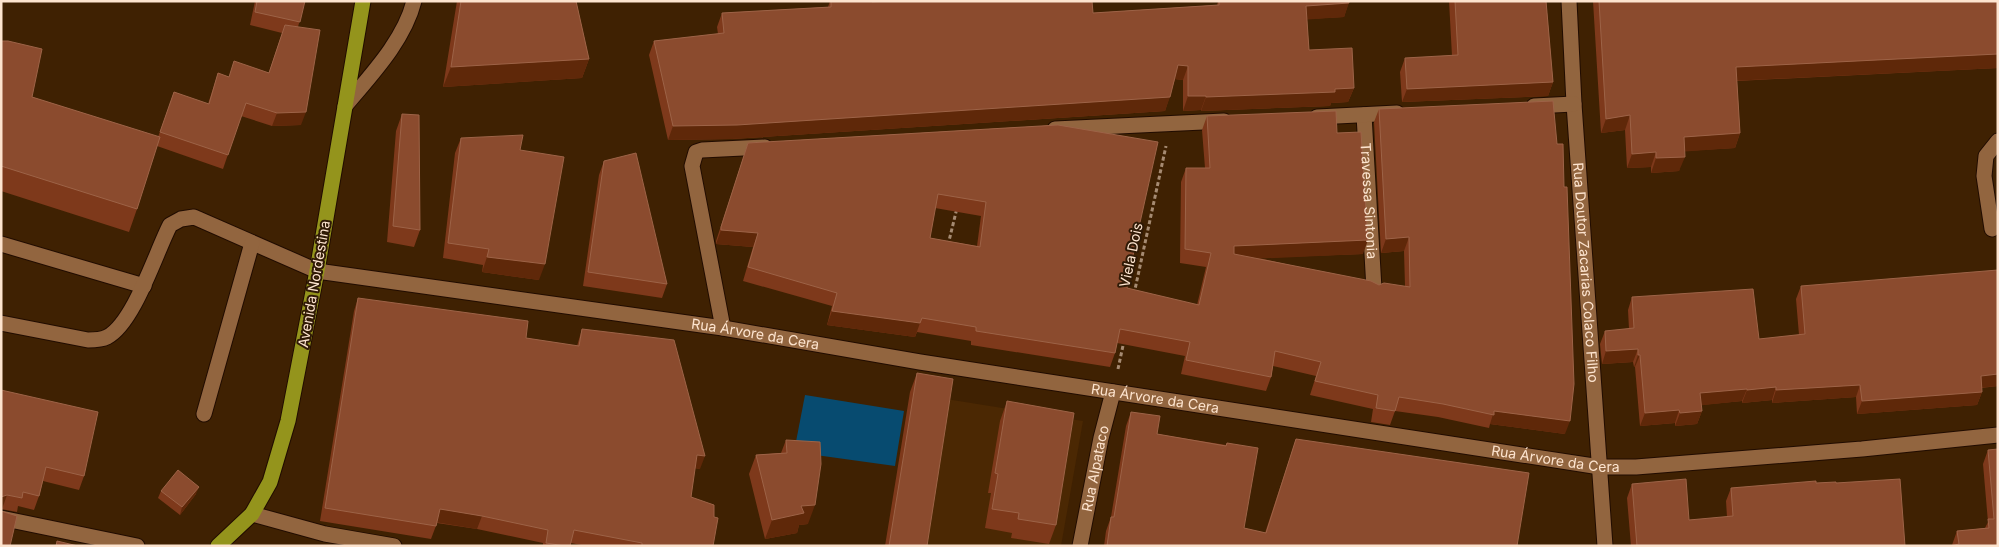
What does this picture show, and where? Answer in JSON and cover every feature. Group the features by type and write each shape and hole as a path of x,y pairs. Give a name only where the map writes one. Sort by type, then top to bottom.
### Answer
{"main road":[{"name":"Avenida Nordestina","path":"226,544 252,514 270,482 288,421 317,271 362,1"}],"street":[{"path":"344,106 386,57 411,12 414,1"},
{"name":"Rua Doutor Zacarias Colaco Filho","path":"1569,1 1574,104 1605,546"},
{"path":"1524,107 1574,104"},
{"path":"1307,118 1415,112"},
{"name":"Travessa Sintonia","path":"1364,115 1374,289"},
{"path":"1045,130 1242,120"},
{"path":"1992,229 1984,176 1986,156 1998,141"},
{"path":"723,328 692,166 696,152 780,146"},
{"name":"Rua Árvore da Cera","path":"1,323 88,340 97,340 108,336 116,330 144,286 170,225 181,219 194,217 317,271 723,328 920,362 1600,467 1636,467 1862,450 1998,435"},
{"path":"204,414 252,243"},
{"path":"1,244 144,286"},
{"name":"Rua Alpataco","path":"1080,546 1101,438 1113,392"},
{"path":"252,514 325,534 394,546"},
{"path":"1,518 137,546"}],"path":[{"name":"Viela Dois","path":"1134,296 1171,123"},
{"path":"948,246 959,198"},
{"path":"1113,392 1125,334"}],"shaded area":[{"path":"946,399 1083,421 1061,546 923,546"}],"water":[{"path":"805,395 904,411 895,466 794,452"}],"building":[{"path":"257,1 305,1 300,22 255,12"},
{"path":"461,1 576,1 589,59 451,67"},
{"path":"831,1 1092,1 1093,13 1219,5 1219,1 1349,1 1349,3 1306,6 1309,50 1352,48 1354,88 1335,89 1335,92 1188,96 1188,66 1178,65 1170,97 737,125 673,126 654,41 724,33 722,13 831,7"},
{"path":"1455,1 1546,1 1553,82 1407,89 1405,58 1458,55"},
{"path":"1599,1 1998,1 1998,54 1736,67 1740,133 1684,137 1685,157 1656,158 1656,152 1632,154 1630,115 1606,119"},
{"path":"285,25 320,30 306,112 277,113 246,103 228,155 160,132 174,92 209,104 218,73 229,77 234,61 269,73"},
{"path":"1,41 42,49 32,97 160,137 137,209 1,166"},
{"path":"1553,101 1557,144 1563,144 1564,187 1567,187 1574,384 1570,421 1494,411 1494,415 1399,397 1395,411 1376,408 1378,395 1315,381 1321,362 1275,351 1271,377 1186,360 1190,342 1120,329 1115,353 976,331 976,327 922,318 920,323 832,311 837,293 748,267 758,233 721,230 748,143 1058,125 1158,142 1127,288 1199,305 1211,253 1185,249 1186,168 1210,168 1207,116 1336,111 1337,133 1361,132 1368,240 1234,246 1234,254 1371,281 1379,285 1384,283 1410,287 1409,237 1386,239 1379,109","holes":["938,194 986,202 980,247 930,238"]},
{"path":"402,114 419,115 420,230 393,226"},
{"path":"523,135 520,150 564,157 545,264 487,257 489,249 448,243 461,138"},
{"path":"636,153 667,284 588,272 604,161"},
{"path":"1998,270 1998,374 1981,376 1982,392 1862,401 1860,385 1776,390 1776,387 1700,393 1702,411 1680,413 1679,410 1645,413 1638,349 1606,351 1605,331 1634,328 1632,297 1753,289 1759,339 1805,334 1801,286"},
{"path":"358,298 528,321 526,338 579,346 582,329 674,340 705,456 697,455 691,497 714,505 714,517 718,518 713,546 642,546 642,543 574,530 570,546 565,546 546,543 548,530 440,509 436,526 325,508"},
{"path":"917,373 953,379 927,546 889,546"},
{"path":"1,390 98,412 84,476 46,467 39,496 23,492 22,498 7,495 1,497"},
{"path":"1007,401 1074,413 1056,525 1018,519 1019,513 992,509 998,474 995,473"},
{"path":"1131,412 1160,416 1157,434 1226,446 1227,443 1258,448 1244,528 1266,533 1296,439 1529,473 1517,546 1107,546 1111,517 1114,517"},
{"path":"786,440 820,442 821,464 815,505 801,506 804,513 772,520 756,455 787,453"},
{"path":"1998,449 1998,546 1951,546 1959,544 1957,531 1989,528 1988,519 1994,519 1988,450"},
{"path":"178,470 199,487 182,507 161,491"},
{"path":"1686,479 1689,520 1733,516 1731,488 1816,481 1816,483 1836,483 1900,479 1905,546 1637,546 1632,484"},
{"path":"1,511 17,516 10,546 1,546"},
{"path":"57,541 78,546 56,546"}]}
